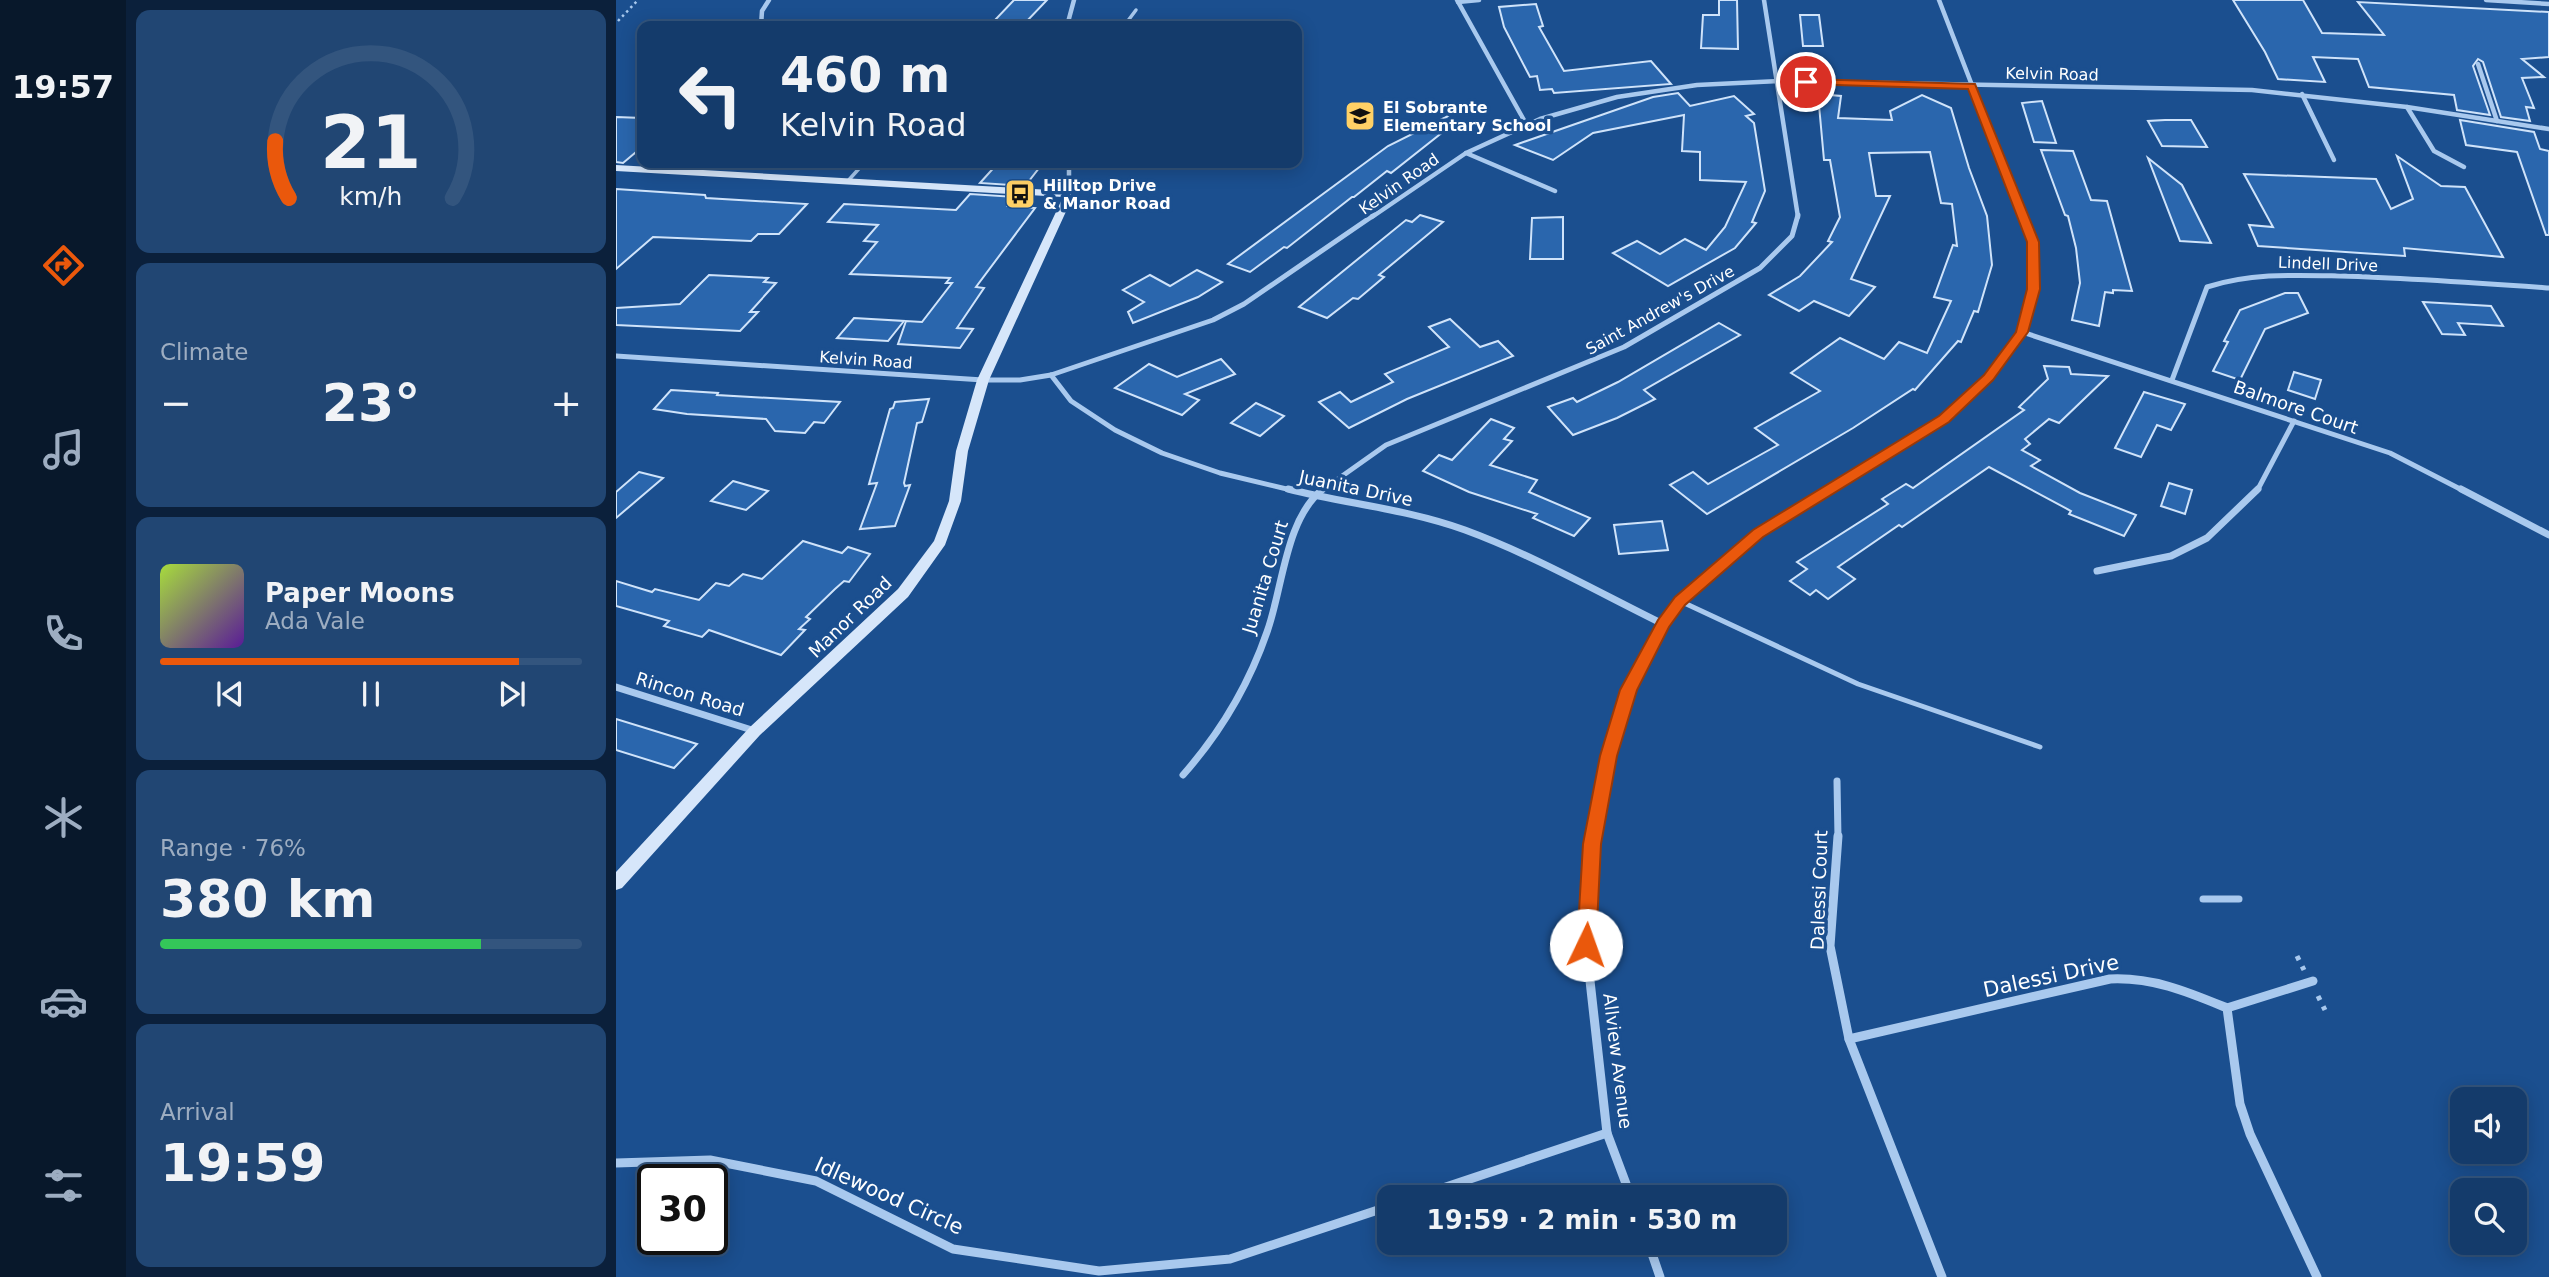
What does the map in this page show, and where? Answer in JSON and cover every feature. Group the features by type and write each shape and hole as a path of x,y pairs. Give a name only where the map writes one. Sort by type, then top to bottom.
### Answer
{"street":[{"path":"761,21 761,11 769,0"},
{"path":"1067,21 1074,0"},
{"path":"1479,0 1457,1 1525,122"},
{"name":"Saint Andrew's Drive","path":"1315,496 1386,445 1625,347 1760,268 1776,255 1792,236 1798,221 1798,204 1764,0"},
{"name":"Allview Avenue","path":"1626,1185 1607,1133 1586,945 1592,844 1609,756 1629,690 1663,624 1680,601 1758,533 1944,419 1989,377 2022,332 2034,289 2033,242 1939,0"},
{"path":"2486,0 2549,4"},
{"path":"2478,64 2497,121"},
{"name":"Kelvin Road","path":"616,356 983,380 1020,380 1051,375 1213,320 1244,304 1466,153 1525,122 1599,101 1703,83 1779,81 2239,90 2302,94 2407,107 2549,129"},
{"path":"2302,94 2334,160"},
{"path":"2407,107 2434,151 2464,167"},
{"path":"1466,153 1555,191"},
{"path":"616,168 637,167"},
{"path":"679,168 847,182 1069,194"},
{"name":"Manor Road","path":"616,883 755,731 903,593 940,541 955,501 962,451 983,380 1069,194 1069,168"},
{"name":"Lindell Drive","path":"2172,380 2207,287 2235,276 2365,276 2549,288"},
{"name":"Balmore Court","path":"2022,332 2390,453 2549,535"},
{"name":"Juanita Drive","path":"1051,375 1071,401 1115,430 1161,453 1220,473 1315,496 1376,505 1464,530 1663,624"},
{"path":"2097,571 2171,556 2207,538 2255,495 2294,421"},
{"name":"Juanita Court","path":"1183,775 1214,740 1236,703 1267,633 1299,518 1315,496"},
{"name":"Rincon Road","path":"616,687 755,731"},
{"name":"Dalessi Court","path":"1837,781 1838,855 1830,946 1849,1039"},
{"name":"Dalessi Drive","path":"1849,1039 2132,976 2157,980 2227,1008"},
{"path":"2313,982 2227,1008 2240,1104 2250,1134 2317,1277"},
{"path":"1849,1039 1942,1277"},
{"path":"1452,1185 1607,1133"},
{"name":"Idlewood Circle","path":"616,1163 710,1160 816,1181 953,1249 1099,1270 1230,1259 1377,1210"},
{"path":"1652,1255 1660,1277"}],"lane":[{"path":"1128,21 1136,10"},
{"path":"847,182 860,168"},
{"path":"1680,601 1858,684 2040,747"},
{"path":"2203,899 2239,899"}],"path":[{"path":"618,21 638,0"}],"building":[{"path":"1014,0 1047,0 1027,21 994,21"},
{"path":"1719,0 1737,0 1738,49 1701,48 1703,15 1719,15"},
{"path":"2233,0 2303,0 2322,33 2384,35 2358,2 2549,12 2549,57 2522,59 2544,77 2522,78 2534,108 2526,107 2530,121 2501,117 2483,62 2478,59 2473,66 2490,115 2457,110 2454,95 2369,87 2358,59 2313,57 2325,82 2278,79"},
{"path":"1536,4 1543,26 1539,27 1564,71 1651,61 1671,84 1554,93 1552,89 1540,90 1537,76 1530,77 1504,27 1499,7"},
{"path":"1800,15 1819,15 1823,46 1803,46"},
{"path":"1678,93 1690,106 1734,96 1754,114 1746,116 1754,123 1765,191 1752,222 1756,223 1735,248 1668,286 1613,253 1637,241 1660,254 1685,239 1706,250 1725,227 1746,182 1700,180 1700,152 1682,151 1684,115 1593,133 1553,160 1515,145 1653,97"},
{"path":"1818,94 1841,96 1838,118 1892,120 1890,111 1922,95 1951,108 1987,216 1992,265 1978,312 1974,311 1961,342 1958,341 1915,390 1707,514 1670,485 1693,472 1708,484 1778,445 1755,428 1820,391 1791,373 1840,338 1884,359 1899,342 1927,353 1951,301 1934,297 1953,245 1957,246 1952,204 1941,203 1930,152 1869,153 1876,196 1890,196 1851,279 1875,287 1849,316 1814,301 1799,311 1769,295 1800,276 1832,242 1828,241 1840,217 1830,160 1824,160"},
{"path":"2042,101 2056,143 2034,142 2022,103"},
{"path":"1448,116 1453,124 1391,173 1387,171 1287,248 1284,247 1250,272 1228,264 1388,146"},
{"path":"616,117 637,118 637,151 623,163 616,162"},
{"path":"2191,120 2207,147 2162,146 2148,121"},
{"path":"2460,120 2534,132 2540,149 2549,151 2549,235 2546,235 2517,152 2466,145"},
{"path":"2041,150 2073,151 2091,200 2107,201 2132,291 2105,292 2099,326 2072,320 2080,283 2076,248 2068,216 2065,215"},
{"path":"2397,156 2441,186 2465,187 2503,257 2404,248 2405,256 2258,246 2249,225 2273,227 2244,174 2376,179 2391,209 2413,199"},
{"path":"2148,158 2182,185 2211,243 2180,241"},
{"path":"994,168 1039,168 1025,186 980,183"},
{"path":"616,189 807,204 779,234 758,234 751,241 653,237 616,269"},
{"path":"970,194 1016,197 1008,206 1035,208 976,287 984,288 957,328 973,329 960,348 898,344 906,321 922,322 952,283 946,283 950,278 850,274 877,242 864,241 878,225 828,222 844,204 956,210"},
{"path":"1420,215 1443,222 1379,275 1384,277 1358,299 1353,298 1327,318 1299,307 1406,220 1412,222"},
{"path":"1563,217 1563,259 1530,259 1532,218"},
{"path":"1197,270 1222,282 1198,297 1133,323 1128,312 1144,302 1123,290 1150,275 1170,286"},
{"path":"709,275 768,278 764,282 776,283 750,312 758,312 740,331 616,325 616,308 680,304"},
{"path":"2285,293 2298,293 2308,313 2265,329 2240,380 2213,371 2240,310"},
{"path":"2423,302 2491,306 2503,326 2458,323 2465,335 2442,334"},
{"path":"854,318 904,321 888,341 837,338"},
{"path":"1450,319 1480,347 1498,341 1513,356 1407,399 1349,428 1319,402 1340,392 1351,402 1393,382 1385,374 1449,347 1429,327"},
{"path":"1719,323 1740,335 1644,390 1655,399 1617,418 1573,435 1548,407 1573,398 1577,402 1618,382"},
{"path":"1221,359 1235,374 1185,394 1199,400 1182,415 1115,388 1149,364 1177,377"},
{"path":"2044,366 2069,367 2071,374 2108,376 2059,423 2049,419 2025,439 2030,444 2022,450 2040,460 2031,466 2080,493 2136,515 2124,536 2069,514 2071,511 1989,467 1838,567 1855,579 1828,599 1816,590 1810,595 1790,581 1807,569 1797,562 1888,504 1882,499 1906,484 1913,488 2024,410 2019,407 2048,379"},
{"path":"2294,372 2321,380 2315,399 2288,390"},
{"path":"671,390 840,402 824,423 814,422 805,433 775,431 766,419 654,409"},
{"path":"2144,392 2185,404 2171,430 2157,425 2141,457 2115,448"},
{"path":"929,399 922,422 917,423 904,483 905,486 910,485 895,526 860,529 877,483 869,484 890,409 895,402"},
{"path":"1256,403 1284,416 1260,436 1231,423"},
{"path":"1491,419 1514,428 1504,439 1512,441 1490,465 1537,480 1529,492 1590,518 1574,536 1533,518 1537,514 1469,492 1423,471 1439,455 1452,460"},
{"path":"639,472 663,478 616,518 616,492"},
{"path":"733,481 768,491 746,510 711,501"},
{"path":"2169,483 2192,490 2185,514 2161,506"},
{"path":"1662,521 1668,550 1619,554 1614,525"},
{"path":"803,541 842,553 848,547 870,554 849,582 844,581 806,617 810,619 799,629 805,630 781,655 709,630 702,637 664,626 669,621 616,606 616,581 652,592 655,589 699,600 716,583 729,586 743,574 762,579"},
{"path":"616,719 697,744 674,768 616,750"}],"place":[{"name":"El Sobrante Elementary School","path":"1360,116"},
{"name":"Hilltop Drive & Manor Road","path":"1020,194"}],"route":[{"path":"1586,945 1592,844 1609,756 1629,690 1663,624 1680,601 1758,533 1944,419 1989,377 2022,332 2034,289 2033,242 1972,86 1806,82"}]}
